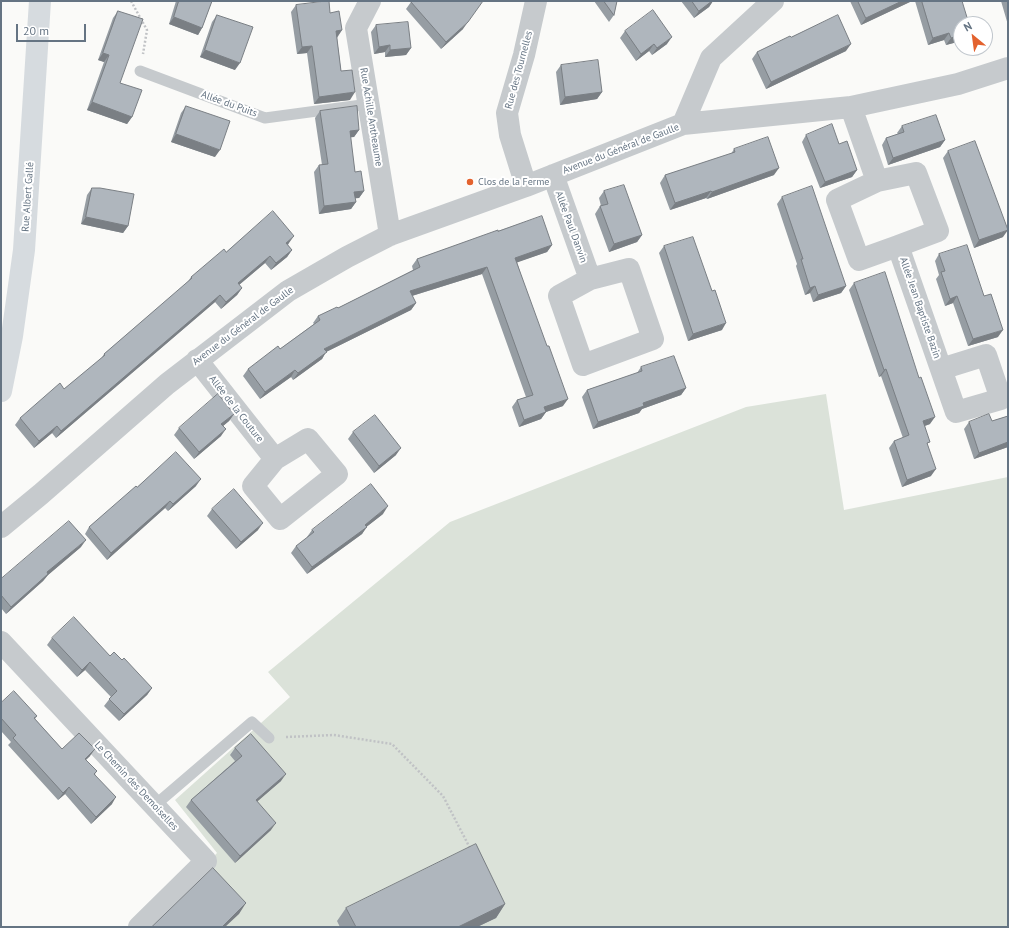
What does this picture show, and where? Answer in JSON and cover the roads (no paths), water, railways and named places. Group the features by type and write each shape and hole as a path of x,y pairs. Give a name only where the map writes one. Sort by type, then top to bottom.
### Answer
{"street":[{"name":"Rue Albert Gallé","path":"1,391 12,336 24,250 40,1"},
{"name":"Rue Achille Antheaume","path":"370,1 356,28 390,235"},
{"name":"Rue des Tournelles","path":"526,186 510,135 507,113 524,55 536,1"},
{"path":"683,124 711,58 773,1"},
{"name":"Avenue du Général de Gaulle","path":"1,527 167,384 288,291 347,257 390,235 526,186 683,124 851,107 958,84 1008,68"},
{"path":"851,107 877,181"},
{"name":"Allée Jean Baptiste Bazin","path":"916,172 938,232 859,260 838,200 877,181 916,172"},
{"name":"Allée Paul Danvin","path":"553,175 590,279"},
{"name":"Allée Jean Baptiste Bazin","path":"898,246 941,369"},
{"path":"629,269 653,339 583,365 559,296 590,279 629,269"},
{"name":"Allée de la Couture","path":"197,360 275,459"},
{"name":"Le Chemin des Demoiselles","path":"1,642 206,860 139,927"}],"lane":[{"name":"Allée du Puits","path":"140,71 265,118 369,104"},
{"path":"154,806 252,722 269,738"}],"place":[{"name":"Clos de la Ferme","path":"470,182"}]}
